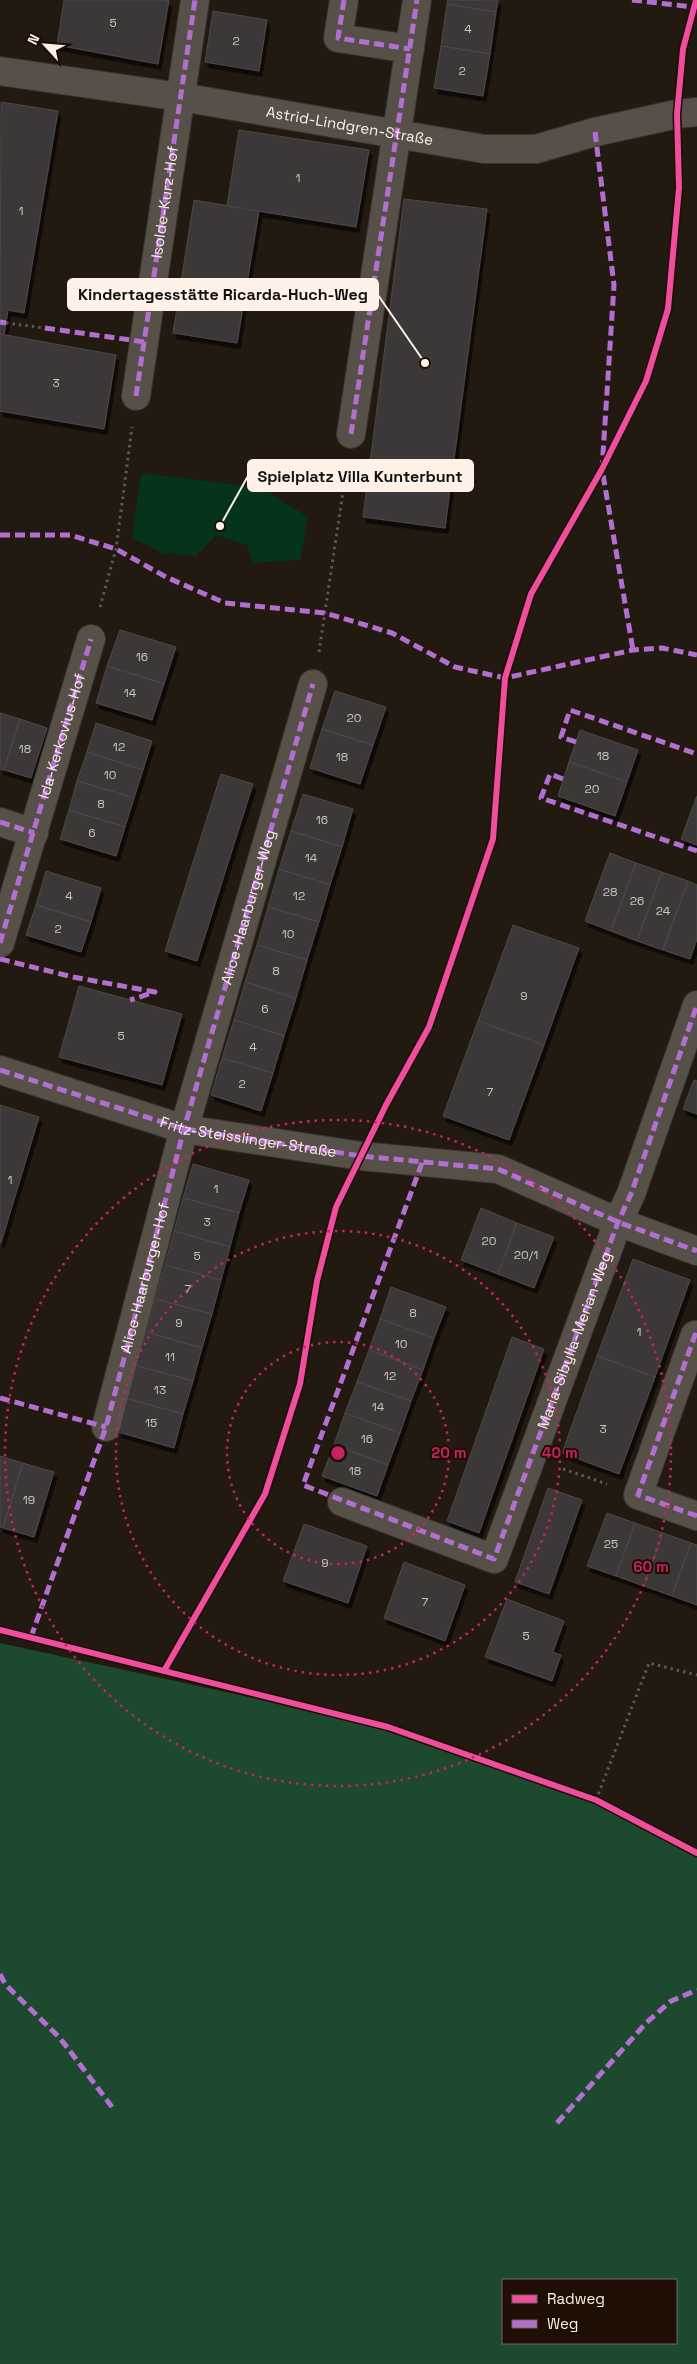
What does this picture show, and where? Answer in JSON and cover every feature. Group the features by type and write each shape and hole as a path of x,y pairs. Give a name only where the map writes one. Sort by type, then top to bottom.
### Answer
{"street":[{"name":"Isolde-Kurz-Hof","path":"136,396 194,0"},
{"path":"344,0 338,38 410,49"},
{"path":"351,434 417,0"},
{"name":"Astrid-Lindgren-Straße","path":"0,71 181,97 484,150 536,148 604,130 678,114 697,112"},
{"name":"Ida-Kerkovius-Hof","path":"0,943 92,640"},
{"name":"Alice-Haarburger-Weg","path":"184,1129 313,684"},
{"path":"0,822 34,833"},
{"name":"Maria-Sibylla-Merian-Weg","path":"342,1502 494,1559 618,1222 631,1194 697,1005"},
{"name":"Fritz-Steisslinger-Straße","path":"0,1070 184,1129 361,1156 498,1169 618,1222 697,1251"},
{"name":"Alice-Haarburger-Hof","path":"106,1427 184,1129"},
{"path":"697,1336 695,1335 638,1495 697,1516"}],"path":[{"path":"6,323 45,328"},
{"path":"92,640 116,549 136,396"},
{"path":"313,684 351,434"},
{"path":"532,1458 638,1495"},
{"path":"596,1800 650,1663 697,1675"}],"green space":[{"path":"141,473 262,488 308,517 300,560 253,563 247,545 216,535 196,556 163,553 132,538"},
{"path":"0,1643 388,1727 596,1800 697,1853 697,2364 0,2364"}],"building":[{"path":"64,0 169,0 158,64 57,45"},
{"path":"448,0 498,0 496,12 447,4"},
{"path":"447,4 496,12 490,54 441,46"},
{"path":"213,11 267,20 259,71 205,62"},
{"path":"441,46 490,54 483,96 434,88"},
{"path":"1,102 58,111 24,313 8,310 4,335 0,334"},
{"path":"239,130 369,150 356,227 227,206"},
{"path":"404,199 487,209 445,528 363,517"},
{"path":"194,200 259,211 237,343 173,333"},
{"path":"0,334 116,355 104,429 0,411"},
{"path":"120,630 176,647 164,684 107,666"},
{"path":"107,666 164,684 152,720 96,703"},
{"path":"335,691 386,707 373,745 322,729"},
{"path":"0,713 20,719 4,770 0,769"},
{"path":"20,719 47,728 31,778 4,770"},
{"path":"96,723 152,741 143,770 87,752"},
{"path":"322,729 373,745 360,784 310,768"},
{"path":"580,730 638,750 627,782 569,762"},
{"path":"87,752 143,770 134,798 77,781"},
{"path":"569,762 627,782 615,816 558,796"},
{"path":"221,774 253,784 197,961 165,951"},
{"path":"77,781 134,798 125,827 69,810"},
{"path":"303,794 353,809 342,847 291,831"},
{"path":"697,796 697,845 681,839"},
{"path":"69,810 125,827 116,856 60,839"},
{"path":"291,831 342,847 330,885 279,869"},
{"path":"610,853 636,863 611,931 585,921"},
{"path":"636,863 662,872 637,941 611,931"},
{"path":"279,869 330,885 319,922 268,907"},
{"path":"46,871 101,888 91,922 36,905"},
{"path":"662,872 688,881 663,950 637,941"},
{"path":"688,881 697,885 697,939 690,959 663,950"},
{"path":"36,905 91,922 81,952 26,935"},
{"path":"268,907 319,922 307,960 257,945"},
{"path":"513,925 579,948 544,1045 478,1021"},
{"path":"257,945 307,960 296,998 245,982"},
{"path":"245,982 296,998 284,1036 234,1020"},
{"path":"79,986 182,1014 162,1085 59,1057"},
{"path":"234,1020 284,1036 273,1073 222,1058"},
{"path":"478,1021 544,1045 509,1140 443,1116"},
{"path":"222,1058 273,1073 261,1111 211,1095"},
{"path":"694,1080 697,1081 697,1114 683,1109"},
{"path":"0,1105 39,1117 1,1243 0,1243"},
{"path":"193,1164 249,1180 239,1213 183,1198"},
{"path":"183,1198 239,1213 230,1247 174,1231"},
{"path":"481,1208 517,1223 498,1274 461,1260"},
{"path":"517,1223 554,1237 534,1288 498,1274"},
{"path":"174,1231 230,1247 221,1280 165,1265"},
{"path":"633,1259 690,1280 655,1377 597,1356"},
{"path":"165,1265 221,1280 212,1314 155,1299"},
{"path":"391,1287 446,1307 434,1338 380,1319"},
{"path":"155,1299 212,1314 202,1348 146,1332"},
{"path":"380,1319 434,1338 423,1370 369,1350"},
{"path":"146,1332 202,1348 193,1381 137,1366"},
{"path":"512,1337 544,1349 479,1533 447,1521"},
{"path":"369,1350 423,1370 411,1401 357,1382"},
{"path":"597,1356 655,1377 619,1474 562,1453"},
{"path":"137,1366 193,1381 183,1414 128,1399"},
{"path":"357,1382 411,1401 400,1433 345,1413"},
{"path":"128,1399 183,1414 174,1448 118,1432"},
{"path":"345,1413 400,1433 388,1465 334,1445"},
{"path":"334,1445 388,1465 377,1496 322,1476"},
{"path":"0,1456 23,1463 3,1528 0,1527"},
{"path":"23,1463 54,1472 34,1537 3,1528"},
{"path":"548,1488 582,1500 549,1594 515,1582"},
{"path":"607,1513 635,1523 616,1576 587,1566"},
{"path":"635,1523 663,1533 644,1586 616,1576"},
{"path":"304,1524 367,1546 348,1603 283,1581"},
{"path":"663,1533 691,1543 672,1596 644,1586"},
{"path":"691,1543 697,1545 697,1605 672,1596"},
{"path":"404,1562 465,1585 445,1641 384,1618"},
{"path":"507,1599 564,1621 553,1652 561,1655 552,1681 485,1657"}],"marked path":[{"path":"136,396 195,0"},
{"path":"344,0 338,38 410,49"},
{"path":"351,434 417,0"},
{"path":"632,0 693,7"},
{"path":"595,132 614,285 602,469 633,650"},
{"path":"0,322 6,323"},
{"path":"45,328 145,342"},
{"path":"0,535 70,535 116,549 166,577 225,603 325,613 392,633 455,667 505,678 633,650 662,648 697,655"},
{"path":"0,943 91,639"},
{"path":"31,1637 106,1427 184,1129 313,684"},
{"path":"576,742 561,737 570,710 697,754"},
{"path":"563,779 550,774 541,798 697,851"},
{"path":"0,822 34,833"},
{"path":"0,959 73,977 155,992 130,1000"},
{"path":"422,1163 303,1485 494,1559 618,1222 631,1194 697,1005"},
{"path":"0,1070 184,1129 361,1156 498,1169 618,1222 697,1251"},
{"path":"697,1336 695,1335 638,1495 697,1516"},
{"path":"0,1398 106,1427"},
{"path":"0,1974 5,1984 60,2038 112,2107"},
{"path":"557,2123 646,2023 671,2001 697,1990"}],"cycle path":[{"path":"164,1671 265,1494 300,1384 317,1281 336,1207 386,1105 429,1027 493,839 505,678 531,594 602,469 646,381 668,309 679,188 677,114 683,49 696,0"},
{"path":"0,1630 388,1727 596,1800 697,1853"}],"place":[{"name":"Kindertagesstätte Ricarda-Huch-Weg","path":"425,363"},
{"name":"Spielplatz Villa Kunterbunt","path":"220,526"}]}
